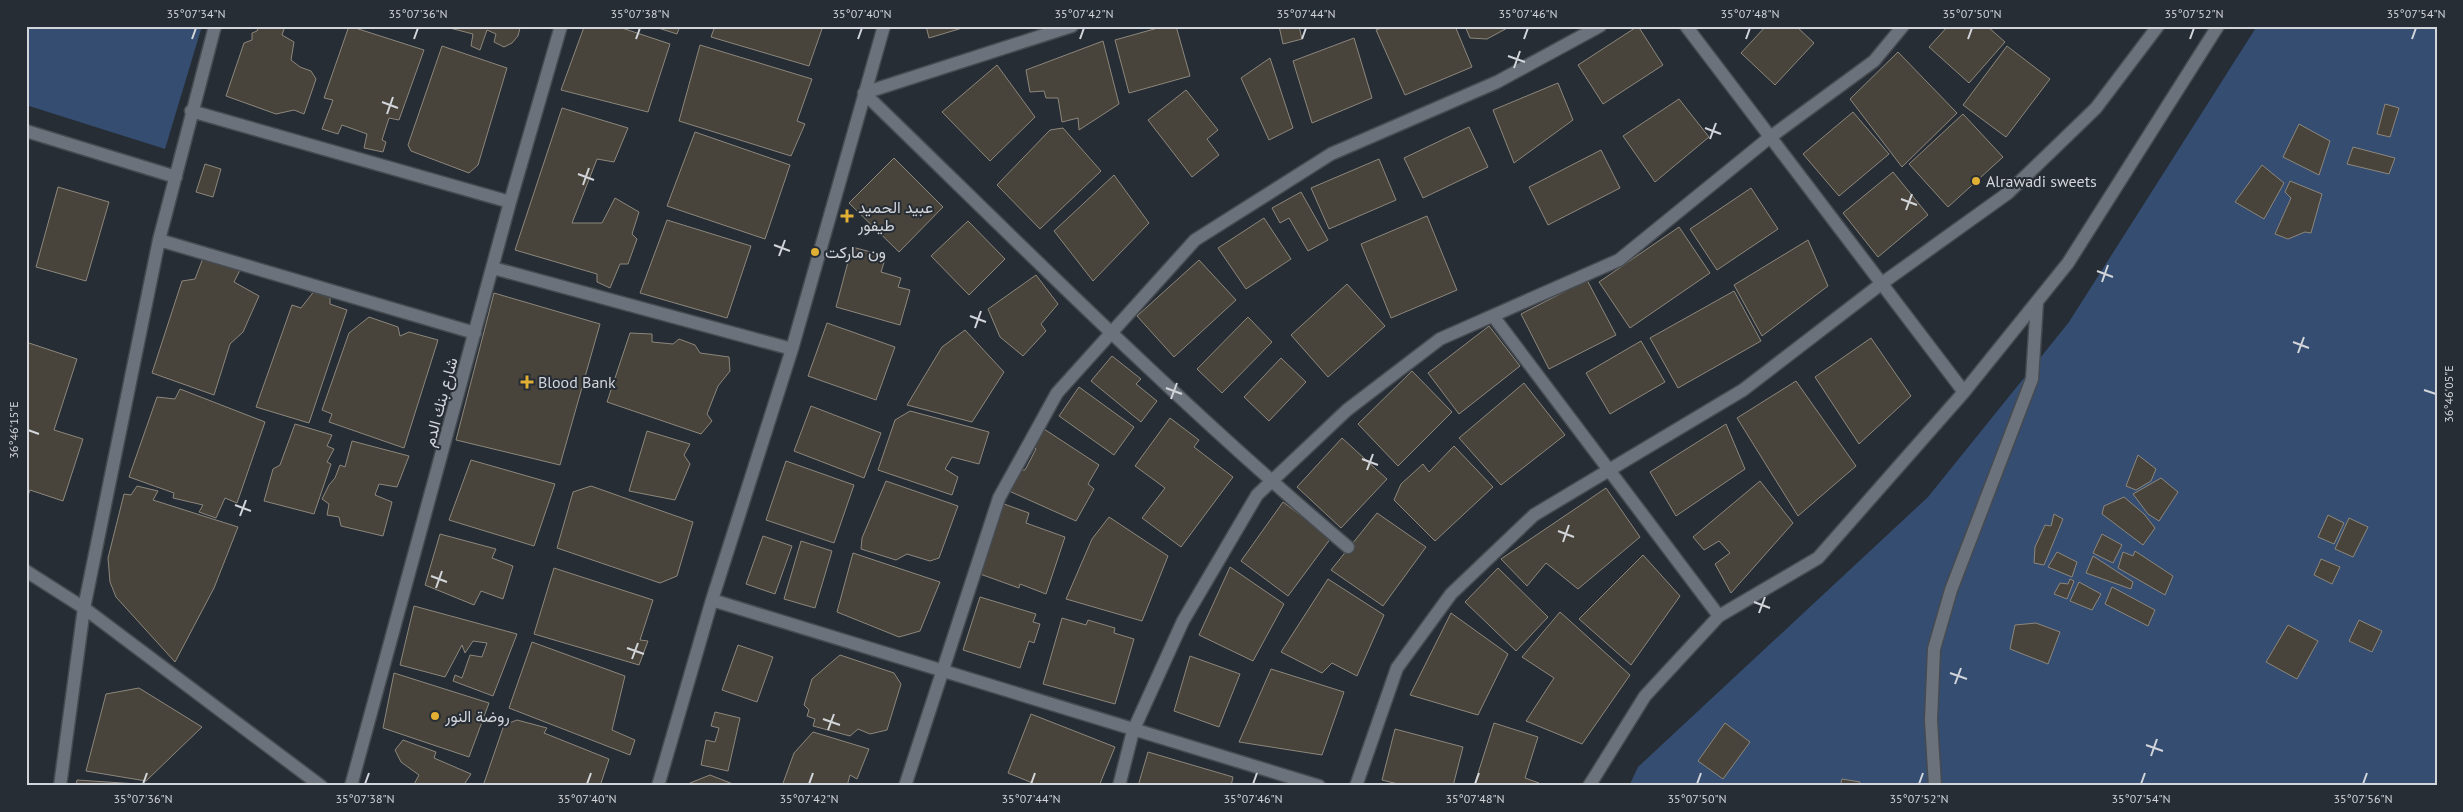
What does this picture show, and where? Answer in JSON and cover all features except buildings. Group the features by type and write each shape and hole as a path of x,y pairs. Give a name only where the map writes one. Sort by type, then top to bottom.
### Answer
{"street":[{"path":"60,786 84,608 159,240 215,26"},
{"name":"شارع بنك الدم","path":"351,786 510,202 560,26"},
{"path":"658,786 712,600 792,349 884,26"},
{"path":"864,93 1072,26"},
{"path":"905,786 999,498 1057,393 1195,240 1331,154 1497,82 1600,26"},
{"path":"1686,26 1964,392"},
{"path":"1119,786 1133,731 1183,621 1257,495 1347,410 1440,339 1619,260 1770,138 1874,60 1903,26"},
{"path":"1356,786 1397,668 1451,594 1534,515 1609,472 1743,390 1882,284 2008,193 2096,108 2158,26"},
{"path":"1590,786 1645,696 1719,616 1818,558 1964,392 2068,263 2218,26"},
{"path":"864,93 1111,333 1271,482 1348,546"},
{"path":"192,111 510,202"},
{"path":"26,131 176,177"},
{"path":"159,240 475,333"},
{"path":"493,268 792,349"},
{"path":"1935,786 1931,720 1934,649 1951,590 2032,379 2036,302"},
{"path":"1493,316 1719,616"},
{"path":"26,571 84,608 321,786"},
{"path":"712,600 1133,731 1319,786"}],"shaded area":[{"path":"26,26 202,26 165,149 26,105"},
{"path":"2257,26 2437,26 2437,786 1629,786 1638,767 1928,497 2069,322"}],"place":[{"name":"Alrawadi sweets","path":"1976,181"},
{"name":"عبيد الحميد طيفور","path":"847,216"},
{"name":"ون ماركت","path":"815,252"},
{"name":"Blood Bank","path":"527,382"},
{"name":"روضة النور","path":"435,716"}]}
